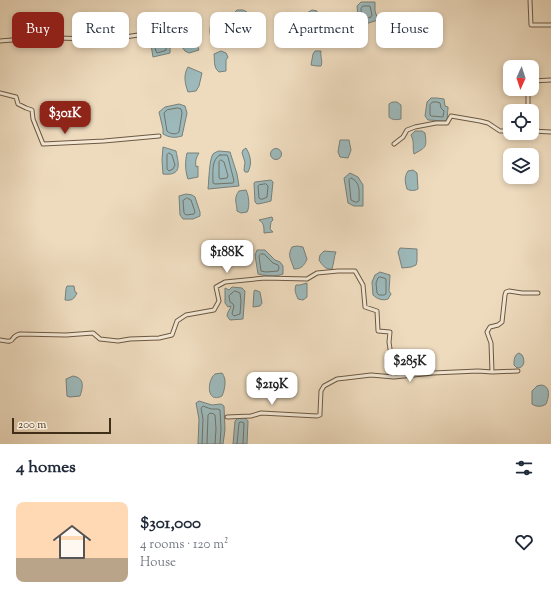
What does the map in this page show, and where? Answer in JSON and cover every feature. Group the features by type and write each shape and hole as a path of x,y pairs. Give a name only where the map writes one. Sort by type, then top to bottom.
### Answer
{"street":[{"path":"530,0 531,25 551,25"},
{"path":"0,41 42,38 110,39 137,35"},
{"path":"539,81 551,80"},
{"path":"0,93 16,97 18,104 32,110 33,119 43,144 104,141 159,136"},
{"path":"394,144 403,137 407,130 436,122 447,123 451,116 488,123 500,131 503,131"},
{"path":"539,131 551,132"},
{"path":"0,340 9,342 16,335 20,334 66,335 93,333 100,339 118,341 159,338 172,335 177,321 186,315 214,310 219,301 216,287 225,282 264,278 307,279 316,273 338,271 355,272 363,285 365,307 377,311 378,331 390,332 389,342 394,377"},
{"path":"492,372 491,343 487,332 490,327 498,325 502,322 506,292 538,293"},
{"path":"227,417 251,416 261,413 320,415 321,391 324,386 337,379 364,376 394,377 433,373 518,371"}],"water":[{"path":"361,2 375,2 376,21 368,23 368,12 358,12 357,6"},
{"path":"237,10 243,10 247,12 235,12"},
{"path":"312,10 317,11 317,12 309,12"},
{"path":"152,48 170,48 170,53 153,57"},
{"path":"183,48 199,48 199,50 189,53"},
{"path":"221,51 226,53 228,57 226,60 226,71 219,72 215,66 214,54"},
{"path":"315,51 321,51 321,66 311,65"},
{"path":"188,67 202,73 199,86 196,91 188,92 185,83 186,70"},
{"path":"431,98 444,99 445,106 448,107 447,120 428,120 425,116 427,102"},
{"path":"392,102 397,102 401,105 401,119 394,120 389,117 389,104"},
{"path":"179,104 185,106 187,113 182,136 175,137 163,134 159,112 165,107"},
{"path":"415,131 422,131 425,133 426,144 414,154 411,135"},
{"path":"340,140 349,140 351,150 348,158 340,157 338,152"},
{"path":"163,147 176,151 178,168 173,173 163,174"},
{"path":"246,148 250,160 248,172 245,172 244,170 245,162 242,153"},
{"path":"276,148 280,150 282,154 280,158 276,160 272,158 270,154 272,150"},
{"path":"219,151 230,152 239,186 208,189 212,157"},
{"path":"187,153 199,153 196,158 198,177 188,179 186,173"},
{"path":"413,170 417,173 418,189 410,190 407,189 405,180 408,171"},
{"path":"350,173 358,177 363,185 363,206 354,206 348,203 344,178"},
{"path":"271,180 273,182 271,201 257,204 255,202 254,183"},
{"path":"246,190 249,207 247,212 241,213 237,211 236,196 239,191"},
{"path":"186,194 195,197 200,216 193,219 183,219 180,215 179,196"},
{"path":"272,217 273,220 271,222 270,229 273,232 264,233 262,222 259,220"},
{"path":"292,247 303,247 307,259 302,267 294,269 290,258 290,253"},
{"path":"400,248 417,249 416,265 402,268 398,252"},
{"path":"257,250 265,250 275,260 280,262 283,266 283,274 270,276 258,274 255,255"},
{"path":"324,251 336,252 332,269 326,268 319,260 320,255"},
{"path":"380,272 390,275 389,291 391,294 386,300 376,298 373,295 372,282 375,275"},
{"path":"307,283 307,297 303,300 298,299 295,291 296,285"},
{"path":"67,286 74,286 75,292 77,293 71,300 65,300"},
{"path":"232,287 242,288 245,291 243,319 230,320 227,316 231,306 228,307 225,303 225,288 229,290"},
{"path":"254,291 260,292 262,303 260,306 253,307"},
{"path":"519,353 523,357 524,363 522,367 517,368 514,365 514,360 515,356"},
{"path":"222,373 224,375 225,387 222,396 217,398 213,397 209,386 210,381 215,374"},
{"path":"73,376 80,379 82,389 80,396 70,397 67,396 66,379"},
{"path":"541,385 546,387 548,390 548,398 546,404 543,406 537,406 532,404 532,391 537,386"},
{"path":"199,401 212,405 221,404 224,406 225,430 223,444 198,444 199,419 196,403"},
{"path":"238,418 245,418 248,421 247,444 233,444 235,421"}]}
